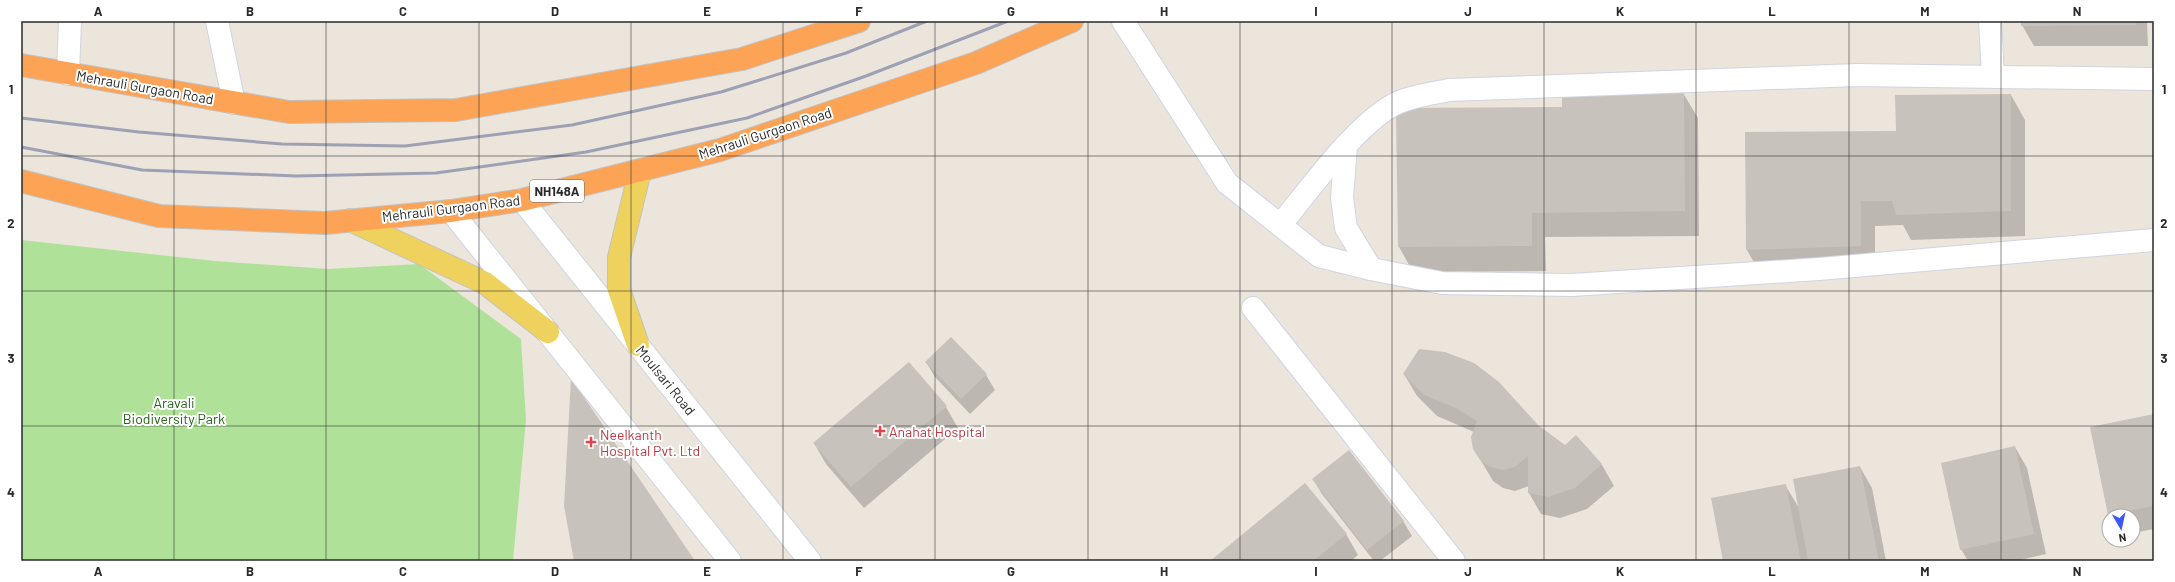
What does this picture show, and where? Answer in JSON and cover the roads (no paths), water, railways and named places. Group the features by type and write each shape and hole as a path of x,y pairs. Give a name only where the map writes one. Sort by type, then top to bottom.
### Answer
{"highway":[{"name":"Mehrauli Gurgaon Road","path":"21,65 289,112 456,110 742,59 859,21"},
{"name":"Mehrauli Gurgaon Road","path":"21,181 159,216 324,223 451,210 522,200 720,150 976,62 1072,21"}],"main road":[{"path":"638,344 619,290 619,257 640,171"},
{"path":"350,220 486,283 548,332"}],"street":[{"path":"68,74 70,21"},
{"path":"217,21 234,103"},
{"path":"1123,21 1227,183 1281,224 1308,249 1319,256 1371,269 1442,283 1572,285 1819,269 2154,240"},
{"path":"1990,21 1993,76"},
{"path":"1281,224 1346,146 1377,116 1394,105 1449,90 1857,75 2153,79"},
{"path":"1346,146 1342,198 1346,228 1371,269"},
{"name":"Moulsari Road","path":"522,200 810,561"},
{"path":"451,210 730,561"},
{"path":"1253,308 1454,561"}],"railway":[{"path":"21,118 139,132 282,144 405,146 572,125 721,92 846,53 927,21"},
{"path":"21,147 142,170 296,176 436,173 586,152 747,118 866,76 1008,21"}],"place":[{"name":"Anahat Hospital","path":"880,431"},
{"name":"Neelkanth Hospital Pvt. Ltd","path":"591,442"}],"park label":[{"name":"Aravali Biodiversity Park","path":"174,410"}]}
